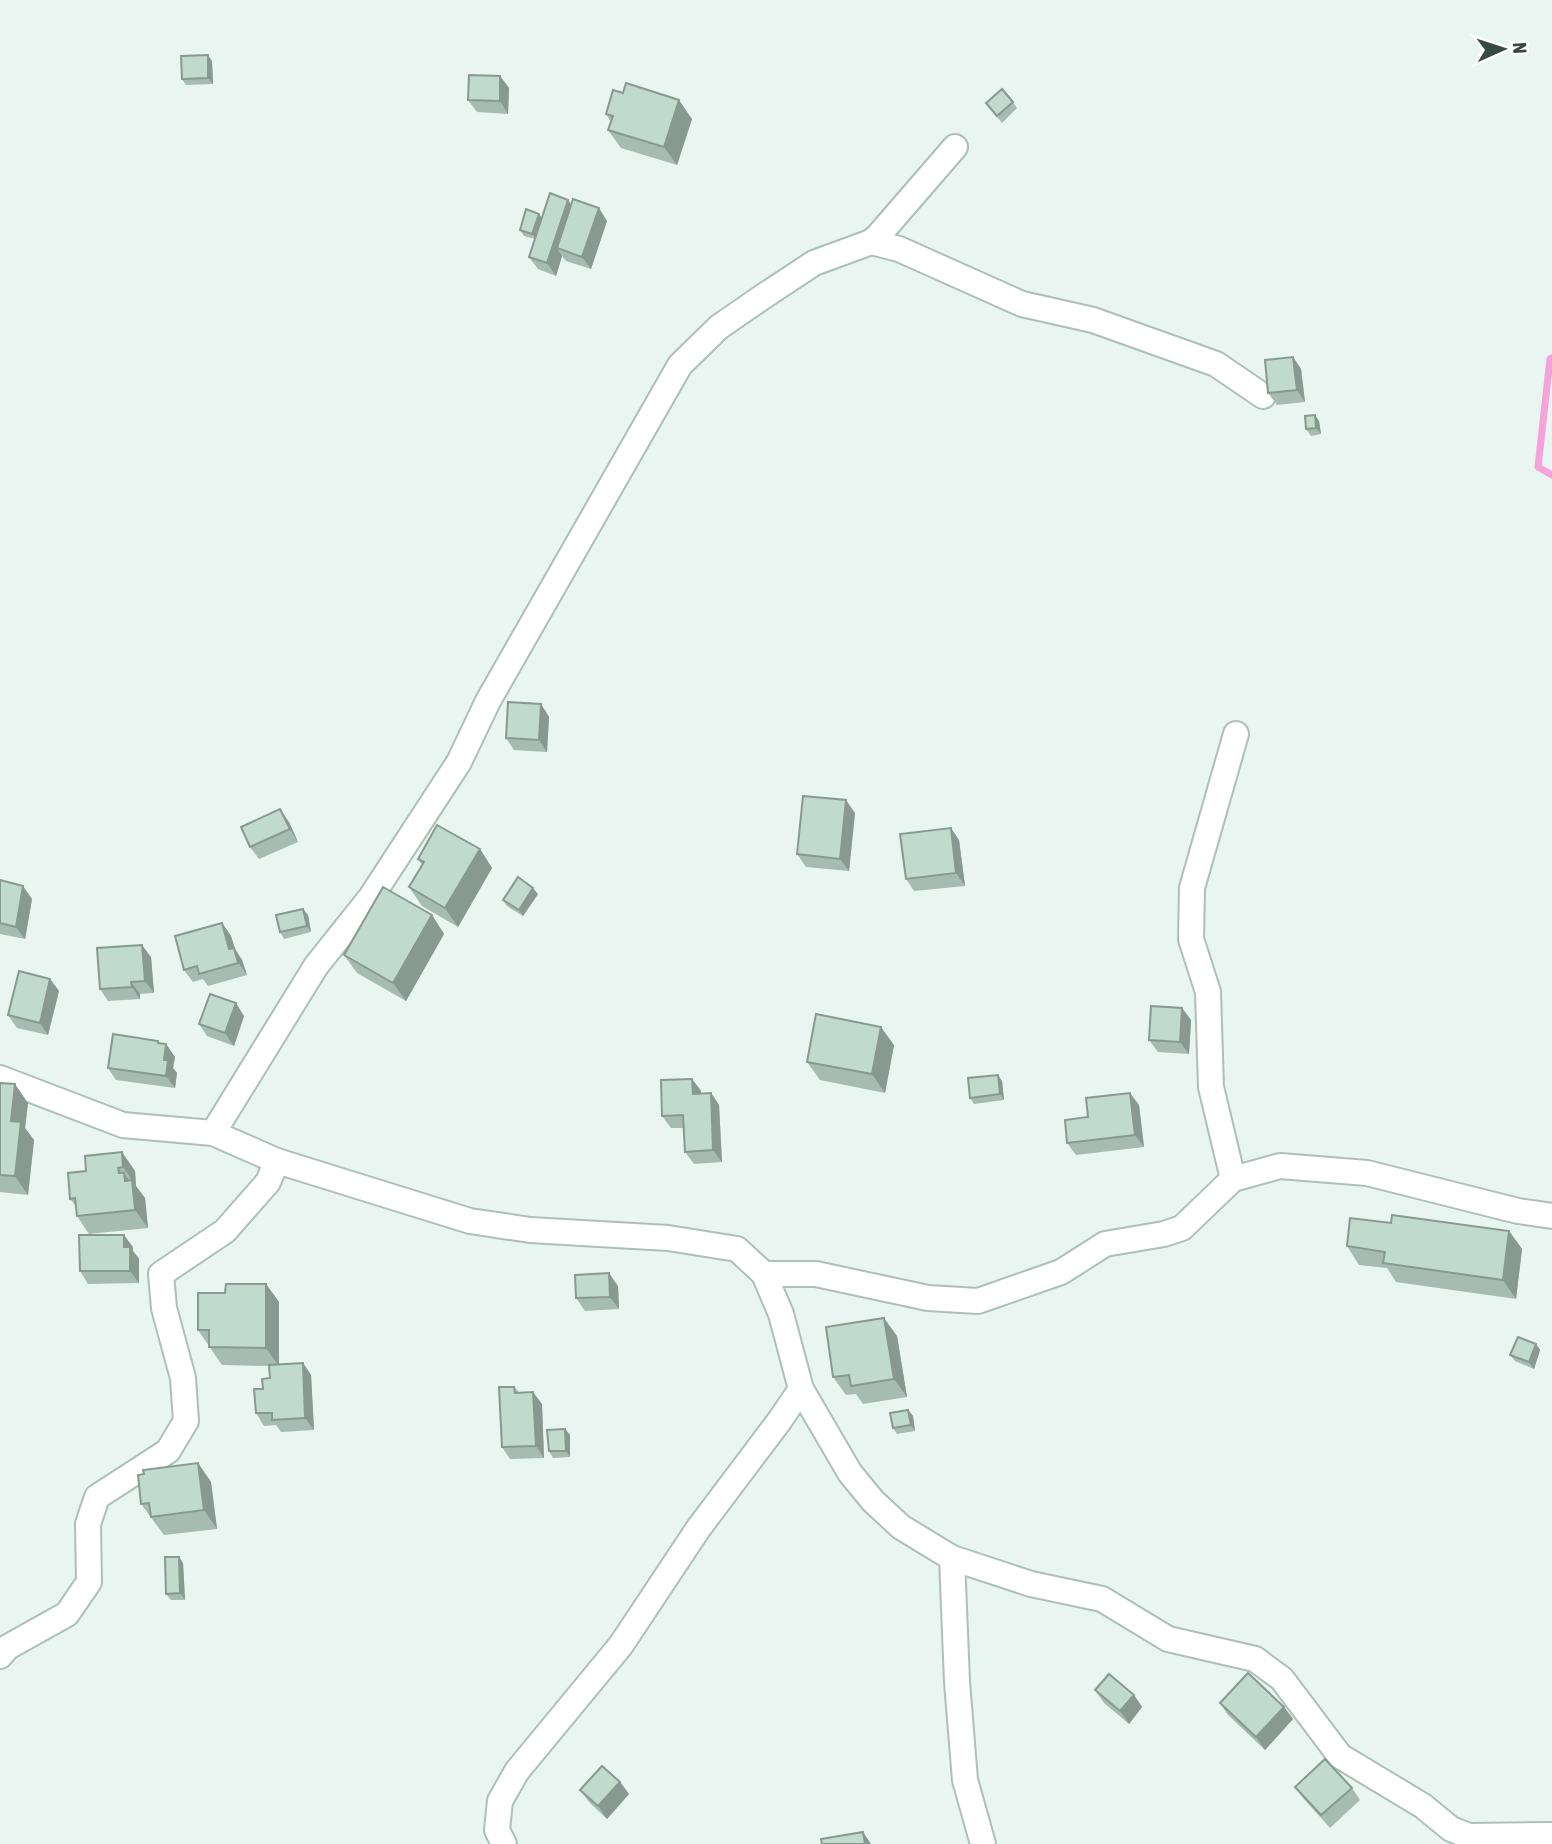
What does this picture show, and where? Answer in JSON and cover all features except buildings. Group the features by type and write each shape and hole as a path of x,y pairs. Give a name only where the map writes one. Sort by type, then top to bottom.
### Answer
{"street":[{"path":"213,1133 316,966 371,897 459,762 488,701 680,365 719,327 814,263 870,242 878,236 955,147"},
{"path":"870,242 899,249 1023,304 1093,320 1216,364 1263,396"},
{"path":"1233,1179 1211,1087 1208,992 1191,939 1192,888 1236,734"},
{"path":"0,1078 123,1125 213,1133 277,1161 470,1221 530,1230 668,1238 737,1249 764,1275 781,1314 801,1389 850,1473 873,1501 901,1527 952,1558 1031,1584 1102,1599 1168,1639 1255,1659 1282,1679 1340,1756 1423,1806 1451,1829 1469,1836 1552,1836"},
{"path":"0,1656 8,1647 67,1614 89,1582 88,1524 97,1497 169,1451 186,1421 183,1378 164,1308 161,1274 225,1231 268,1182 277,1161"},
{"path":"764,1275 816,1274 928,1298 978,1301 1061,1272 1105,1244 1164,1234 1182,1228 1233,1179 1280,1166 1367,1173 1518,1211 1552,1216"},
{"path":"504,1844 497,1830 500,1801 517,1771 621,1645 698,1529 801,1389"},
{"path":"952,1558 957,1682 965,1780 983,1844"}],"waterway":[{"path":"1552,358 1538,467 1552,475"}]}
